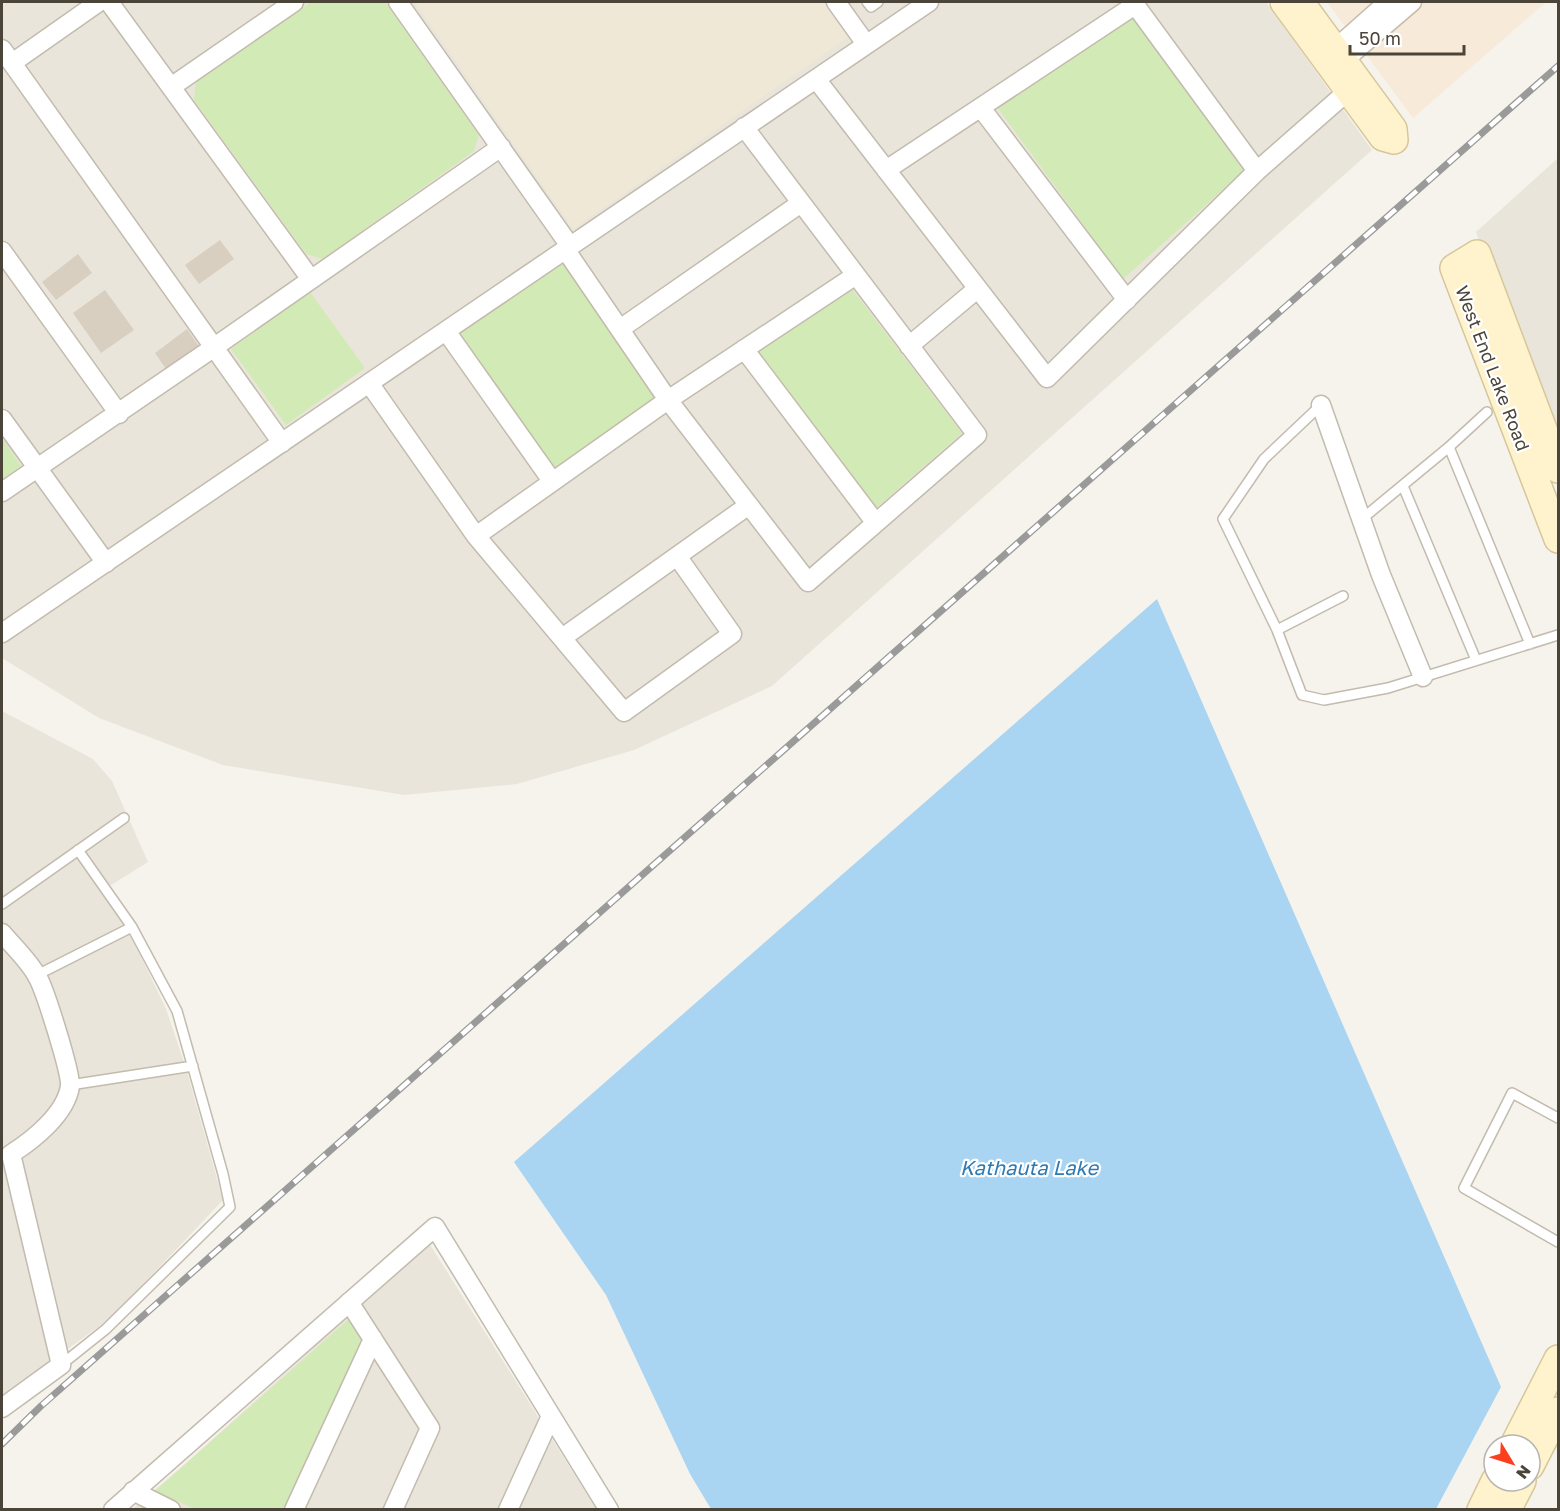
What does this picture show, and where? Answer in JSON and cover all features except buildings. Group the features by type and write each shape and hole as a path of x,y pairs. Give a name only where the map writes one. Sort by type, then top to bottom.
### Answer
{"street":[{"path":"99,2 7,56 282,443"},
{"path":"109,2 310,278"},
{"path":"171,87 294,2"},
{"path":"398,2 501,147 668,400 808,582 977,435 744,127"},
{"path":"836,2 866,44"},
{"path":"2,633 929,2"},
{"path":"1284,2 1343,69"},
{"path":"1300,2 1343,69"},
{"path":"1343,69 1388,2"},
{"path":"816,79 1047,378 1257,171 1343,69 1412,2"},
{"path":"886,170 1134,3 1257,171"},
{"path":"981,108 1127,300"},
{"path":"2,492 38,470 310,278 501,147"},
{"path":"620,329 801,204"},
{"path":"2,251 118,414"},
{"name":"West End Lake Road","path":"1558,469 1477,254 1454,268 1558,539"},
{"path":"476,536 668,400 856,275"},
{"path":"909,346 977,289"},
{"path":"446,331 552,481"},
{"path":"744,350 875,522"},
{"path":"369,383 476,536 624,712 732,634 677,556"},
{"path":"1321,405 1381,575 1423,677"},
{"path":"2,419 106,563"},
{"path":"562,638 749,505"},
{"path":"2,1408 61,1365 6,1155 33,1140 58,1113 70,1086 52,1014 37,975 3,938"},
{"path":"113,1509 435,1227 609,1509"},
{"path":"349,1302 430,1428 393,1509"},
{"path":"294,1509 373,1339"},
{"path":"1520,1433 1558,1359"},
{"path":"1542,1442 1558,1411"},
{"path":"508,1509 551,1416"},
{"path":"133,1491 171,1509"},
{"path":"1481,1509 1489,1493"},
{"path":"1507,1509 1516,1493"}],"lane":[{"path":"867,2 871,7 878,2"},
{"path":"1321,405 1264,459 1223,519 1277,630 1302,695 1324,700 1388,688 1558,635"},
{"path":"1363,518 1449,447 1487,412"},
{"path":"1449,447 1530,644"},
{"path":"1403,486 1476,660"},
{"path":"1277,630 1343,596"},
{"path":"2,904 124,818"},
{"path":"61,1365 106,1329 230,1207 224,1174 177,1011 132,927 78,850"},
{"path":"37,975 132,927"},
{"path":"70,1086 193,1066"},
{"path":"1558,1118 1512,1093 1464,1188 1558,1242"}],"shaded area":[{"path":"2,2 1266,2 1372,150 772,686 634,750 517,784 404,795 223,765 99,718 2,658"},
{"path":"415,2 827,2 851,35 573,229"},
{"path":"1327,2 1546,2 1413,118"},
{"path":"1558,158 1558,440 1476,232"},
{"path":"2,711 93,759 112,781 148,862 108,887 166,1009 186,1068 223,1200 113,1316 2,1397"},
{"path":"429,1243 596,1509 131,1510 185,1464"}],"green space":[{"path":"311,2 385,2 479,135 474,151 323,259 306,254 194,100 196,82"},
{"path":"1133,18 1244,171 1123,279 997,107"},
{"path":"563,261 657,397 554,470 459,334"},
{"path":"852,289 962,433 876,508 755,352"},
{"path":"310,292 365,368 286,425 231,349"},
{"path":"2,438 21,466 2,479"},
{"path":"350,1318 362,1338 285,1509 195,1509 155,1491"}],"water":[{"name":"Kathauta Lake","path":"1157,599 1501,1387 1436,1509 711,1509 690,1474 606,1295 514,1162"}],"railway":[{"path":"2,1444 41,1406 1558,66"}]}
